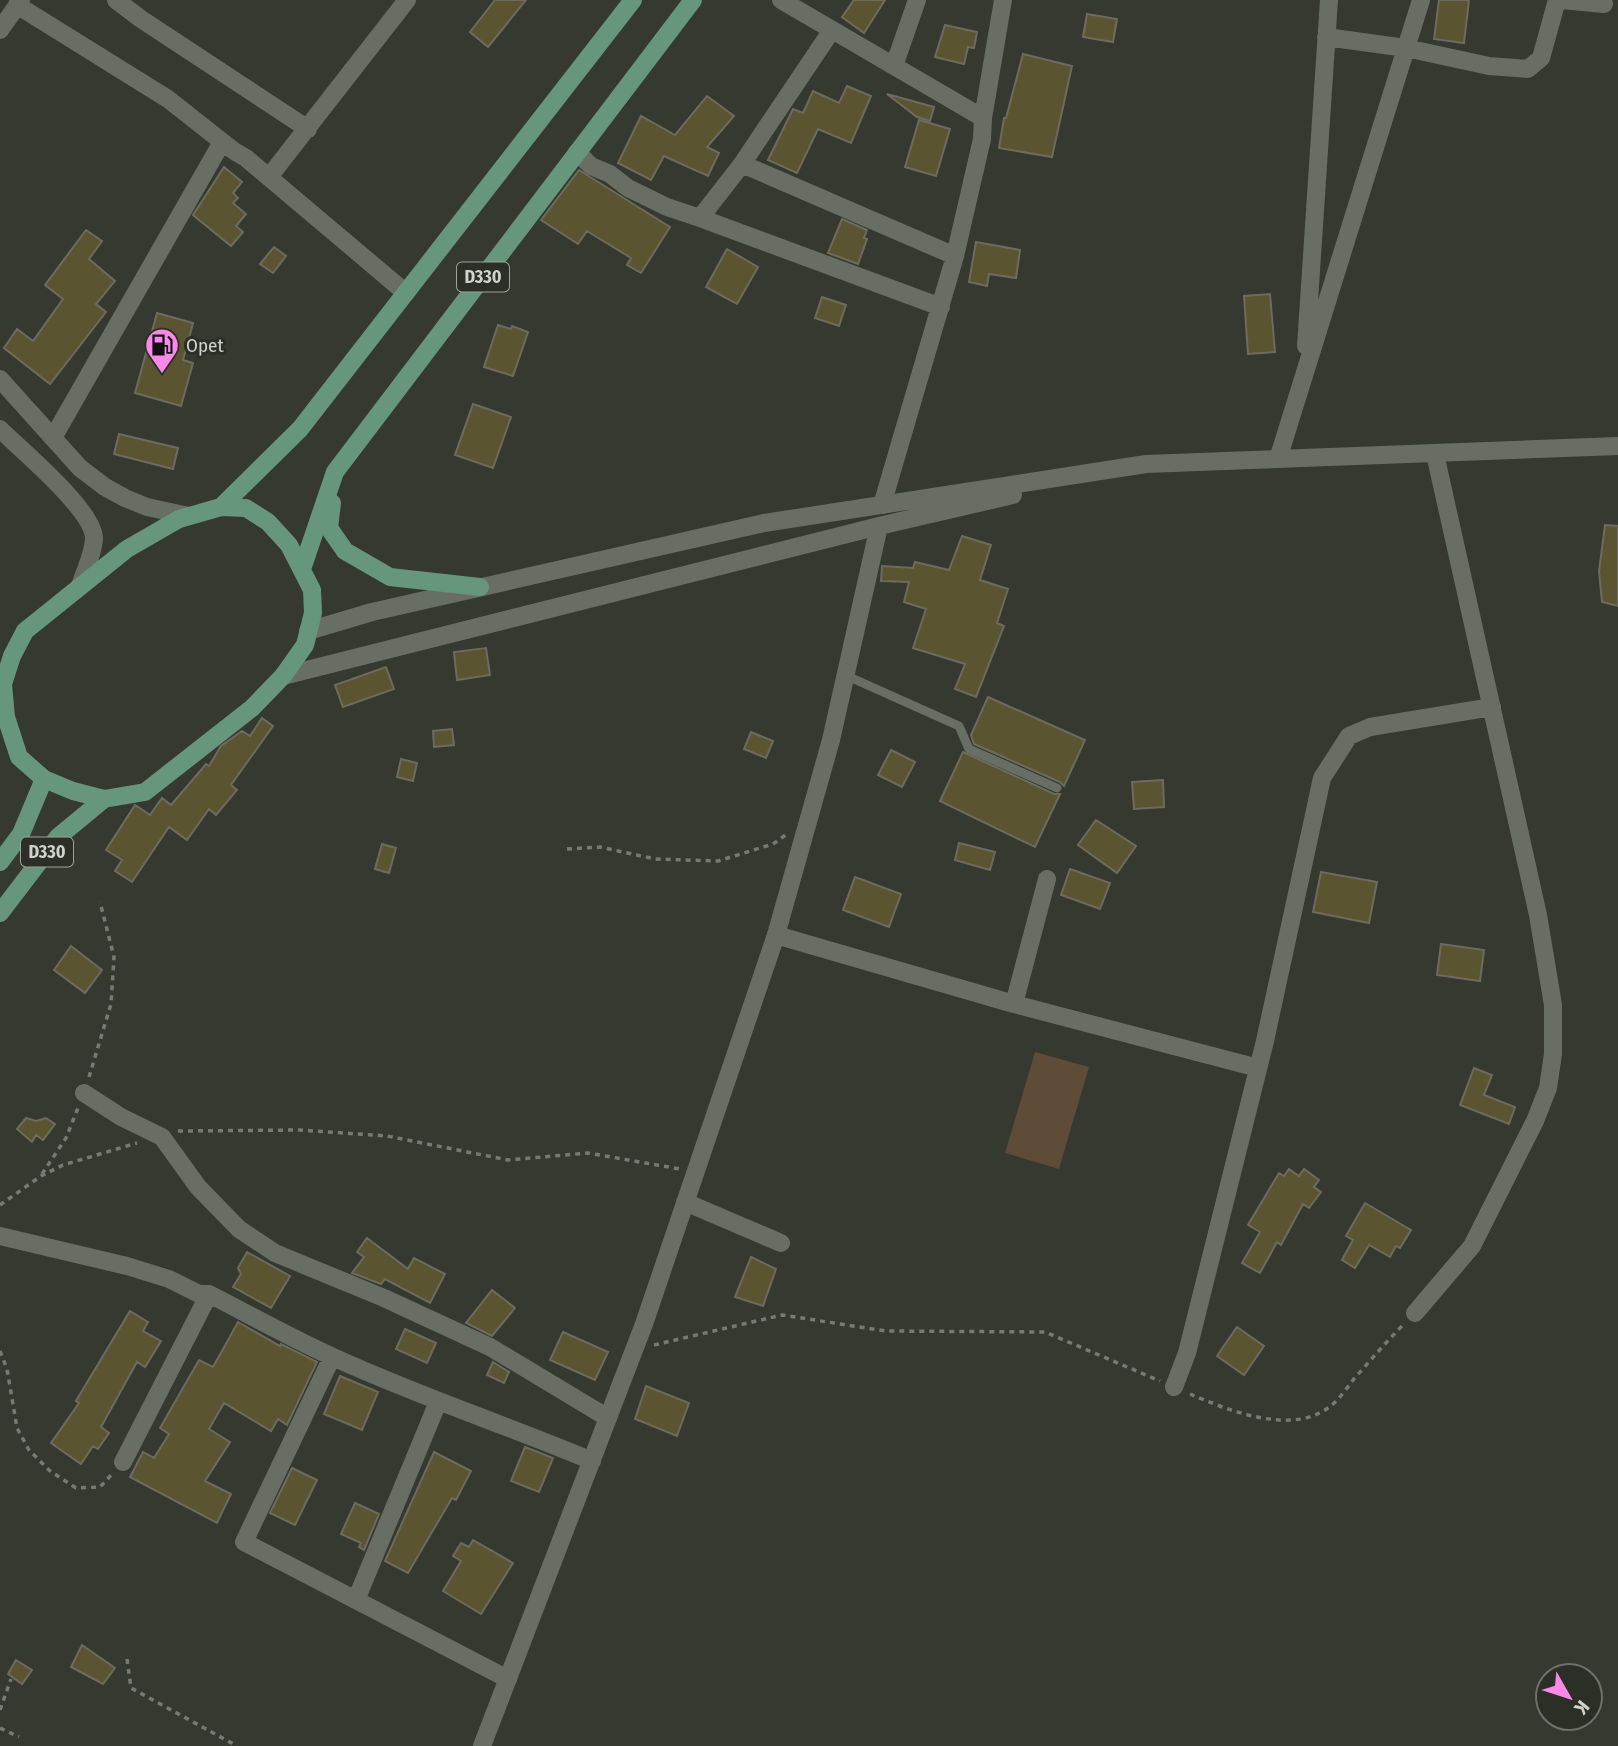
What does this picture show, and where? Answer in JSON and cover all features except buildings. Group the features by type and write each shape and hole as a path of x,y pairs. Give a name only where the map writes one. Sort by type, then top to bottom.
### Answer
{"main road":[{"name":"D330","path":"221,506 300,429 633,0"},
{"name":"D330","path":"302,569 335,472 693,0"},
{"path":"335,472 329,528 345,551 390,577 480,587"},
{"path":"221,506 246,508 268,522 289,545 312,590 313,612 305,645 283,676 252,708 145,792 104,799 73,791 44,779 19,757 8,742 3,684 7,657 25,631 127,549 179,519 221,506"},
{"name":"D330","path":"0,862 21,834 44,779"},
{"name":"D330","path":"0,914 58,837 104,799"}],"street":[{"path":"116,0 308,129"},
{"path":"269,177 407,0"},
{"path":"781,0 983,118"},
{"path":"894,66 917,0"},
{"path":"882,505 954,256 982,139 983,118 1003,0"},
{"path":"1304,376 1329,0"},
{"path":"1278,460 1421,0"},
{"path":"1326,37 1406,48 1489,66 1528,69 1541,58 1559,0 1604,4"},
{"path":"0,30 19,2 168,99 269,177 406,293"},
{"path":"700,218 742,164 832,30"},
{"path":"54,436 222,142"},
{"path":"578,152 591,166 667,207 941,307"},
{"path":"742,164 954,256"},
{"path":"0,379 80,468 125,499 189,516"},
{"path":"0,429 77,503 89,522 94,537 80,586"},
{"path":"308,631 372,612 764,523 1146,464 1618,446"},
{"path":"1415,1313 1472,1246 1535,1121 1548,1088 1553,1054 1553,1005 1538,915 1435,454"},
{"path":"283,676 879,526 1146,464"},
{"path":"482,1746 634,1350 776,934 845,675 879,526"},
{"path":"1174,1387 1186,1353 1258,1068 1322,778 1349,736 1370,727 1492,707"},
{"path":"1014,1004 1046,879"},
{"path":"776,934 1014,1004 1258,1068"},
{"path":"84,1093 121,1117 162,1137 198,1187 239,1229 275,1253 384,1298 490,1347 608,1418"},
{"path":"685,1202 781,1243"},
{"path":"0,1236 170,1279 199,1294 209,1294 332,1357 438,1402 516,1429 592,1461"},
{"path":"123,1462 209,1294"},
{"path":"332,1357 244,1542 508,1679"},
{"path":"356,1600 438,1402"}],"lane":[{"path":"845,675 960,726 969,749 1057,788"}],"path":[{"path":"568,849 600,847 655,859 718,861 773,844 808,819"},
{"path":"41,1176 66,1138 84,1093 111,1004 114,957 100,902"},
{"path":"0,1205 41,1176 64,1165 179,1130 300,1130 387,1136 508,1160 588,1153 696,1172"},
{"path":"634,1350 782,1315 887,1331 1045,1332 1233,1412 1282,1421 1301,1420 1332,1405 1384,1344 1415,1313"},
{"path":"0,1351 7,1368 18,1428 29,1450 50,1471 76,1488 100,1487 123,1462"},
{"path":"127,1659 131,1688 174,1714 237,1746"},
{"path":"0,1710 11,1679"},
{"path":"0,1728 19,1737"}],"shaded area":[{"path":"1035,1052 1089,1067 1059,1169 1005,1153"}],"place":[{"name":"Opet","path":"162,375"}]}
